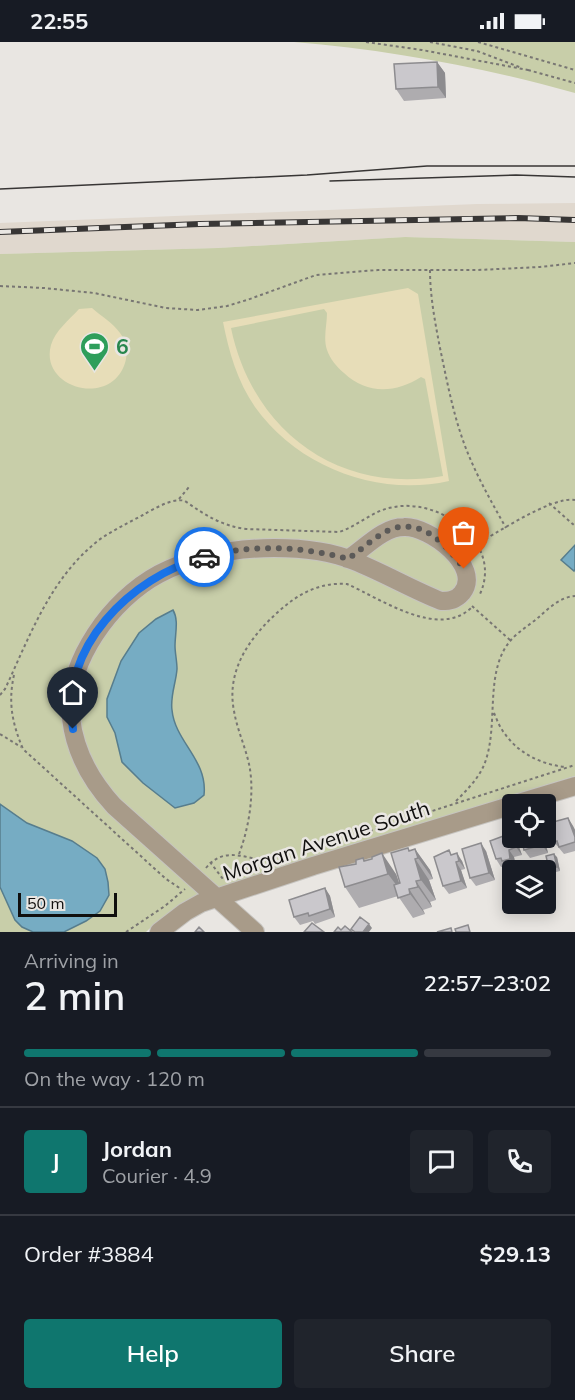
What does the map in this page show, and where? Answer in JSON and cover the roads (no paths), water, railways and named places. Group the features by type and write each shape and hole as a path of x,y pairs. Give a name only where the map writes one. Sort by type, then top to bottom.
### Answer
{"street":[{"path":"255,932 221,892 114,806 99,790 86,770 76,742 71,716 75,685 85,652 98,630 112,611 135,590 159,574 193,560 221,552 274,548 307,550 348,559 441,601 466,600 468,580 464,569 437,537 420,529 404,526 387,531 348,559"},
{"name":"Morgan Avenue South","path":"548,794 575,786"},
{"name":"Morgan Avenue South","path":"159,932 185,912 221,892 502,808"}],"water":[{"path":"575,545 575,569 574,571 561,560"},
{"path":"173,610 176,623 177,669 172,710 174,721 201,771 204,783 204,795 194,803 175,808 143,783 122,762 115,733 107,717 107,699 121,661 139,633 156,619"},
{"path":"0,804 27,823 72,841 97,858 105,869 109,895 100,911 64,932 33,932 22,927 15,920 0,887"}],"tram line":[{"path":"0,189 307,175 427,166 575,166"},
{"path":"330,181 516,175 575,177"}],"railway":[{"path":"0,232 200,224 518,218 575,220"}],"place":[{"name":"6","path":"95,372"}]}
